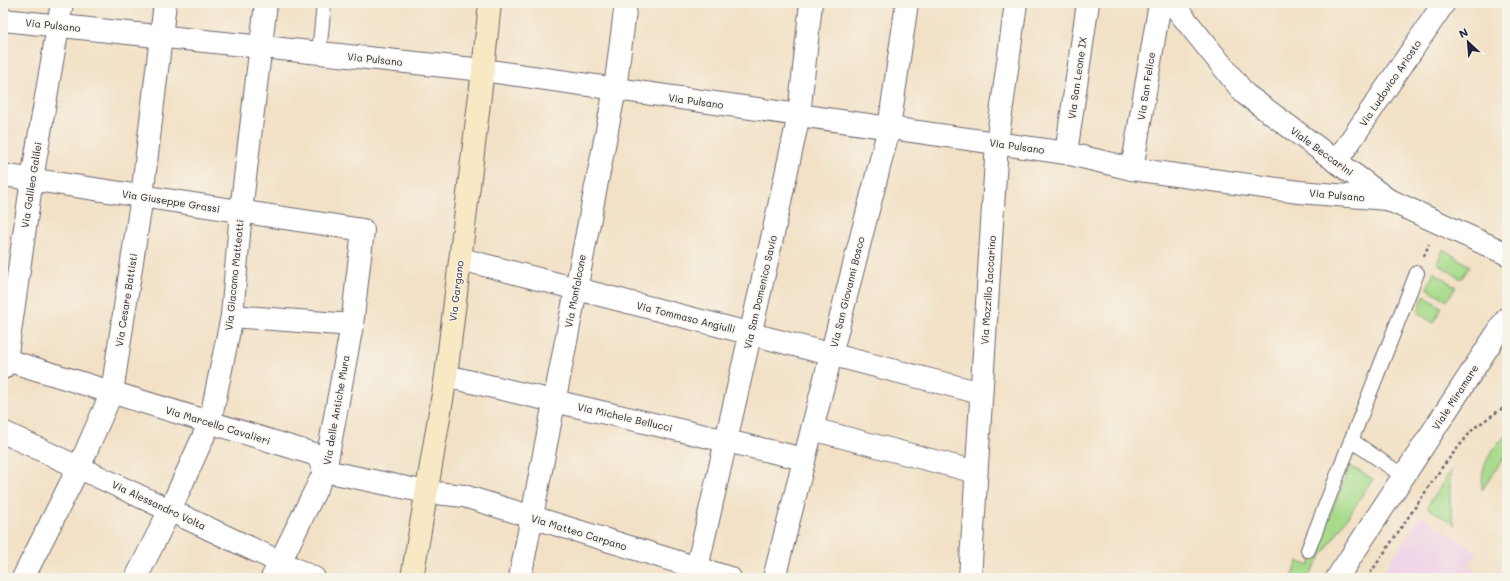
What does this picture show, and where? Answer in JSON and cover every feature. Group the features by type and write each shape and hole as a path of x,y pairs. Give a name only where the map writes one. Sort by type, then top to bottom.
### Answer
{"main road":[{"name":"Via Gargano","path":"412,578 446,376 461,260 490,3"}],"street":[{"name":"Via Galileo Galilei","path":"4,363 32,179 62,3"},
{"name":"Via Cesare Battisti","path":"23,578 79,468 112,392 142,196 165,3"},
{"name":"Via Giacomo Matteotti","path":"136,578 170,510 210,422 232,316 241,211 262,47 266,3"},
{"name":"Via Monfalcone","path":"520,578 615,89 626,3"},
{"name":"Via San Domenico Savio","path":"694,573 770,252 799,115 811,3"},
{"name":"Via San Giovanni Bosco","path":"774,578 888,128 907,3"},
{"name":"Via Mozzillo Iaccarino","path":"970,578 997,143 1016,3"},
{"name":"Via San Leone IX","path":"1066,153 1088,3"},
{"name":"Via San Felice","path":"1132,169 1160,3"},
{"name":"Via Ludovico Ariosto","path":"1336,162 1444,3"},
{"name":"Viale Beccarini","path":"1184,8 1245,94 1387,199 1507,254"},
{"name":"Via Pulsano","path":"3,20 483,70 1066,153 1132,169 1299,192 1387,199"},
{"name":"Via Giuseppe Grassi","path":"3,175 363,230"},
{"name":"Via delle Antiche Mura","path":"276,570 325,471 352,325 363,230"},
{"name":"Via Tommaso Angiulli","path":"461,260 981,393"},
{"path":"232,316 352,325"},
{"name":"Viale Miramare","path":"1337,578 1507,318"},
{"name":"Via Marcello Cavalieri","path":"4,363 112,392 317,455 325,471"},
{"name":"Via Michele Bellucci","path":"446,376 804,459"},
{"path":"812,429 976,472"},
{"name":"Via Alessandro Volta","path":"3,432 170,510 276,570 314,578"},
{"path":"325,471 426,492"},
{"name":"Via Matteo Carpano","path":"426,492 464,496 532,517 694,573 730,578"}],"lane":[{"path":"319,53 324,3"},
{"path":"1308,550 1417,273"},
{"path":"1351,440 1403,476"}],"path":[{"path":"1417,273 1437,222"},
{"path":"1367,578 1443,466 1474,428 1507,404"}],"shaded area":[{"path":"1421,515 1478,553 1469,565 1476,572 1477,578 1379,578"}],"green space":[{"path":"1443,249 1470,266 1461,279 1437,263"},
{"path":"1434,272 1456,287 1447,300 1427,288"},
{"path":"1424,296 1442,308 1433,323 1417,312"},
{"path":"1507,435 1507,453 1482,490 1483,474 1487,460 1495,447"},
{"path":"1350,466 1373,479 1307,578 1292,578 1298,561 1309,566"},
{"path":"1451,470 1450,498 1455,525 1427,507"}]}
